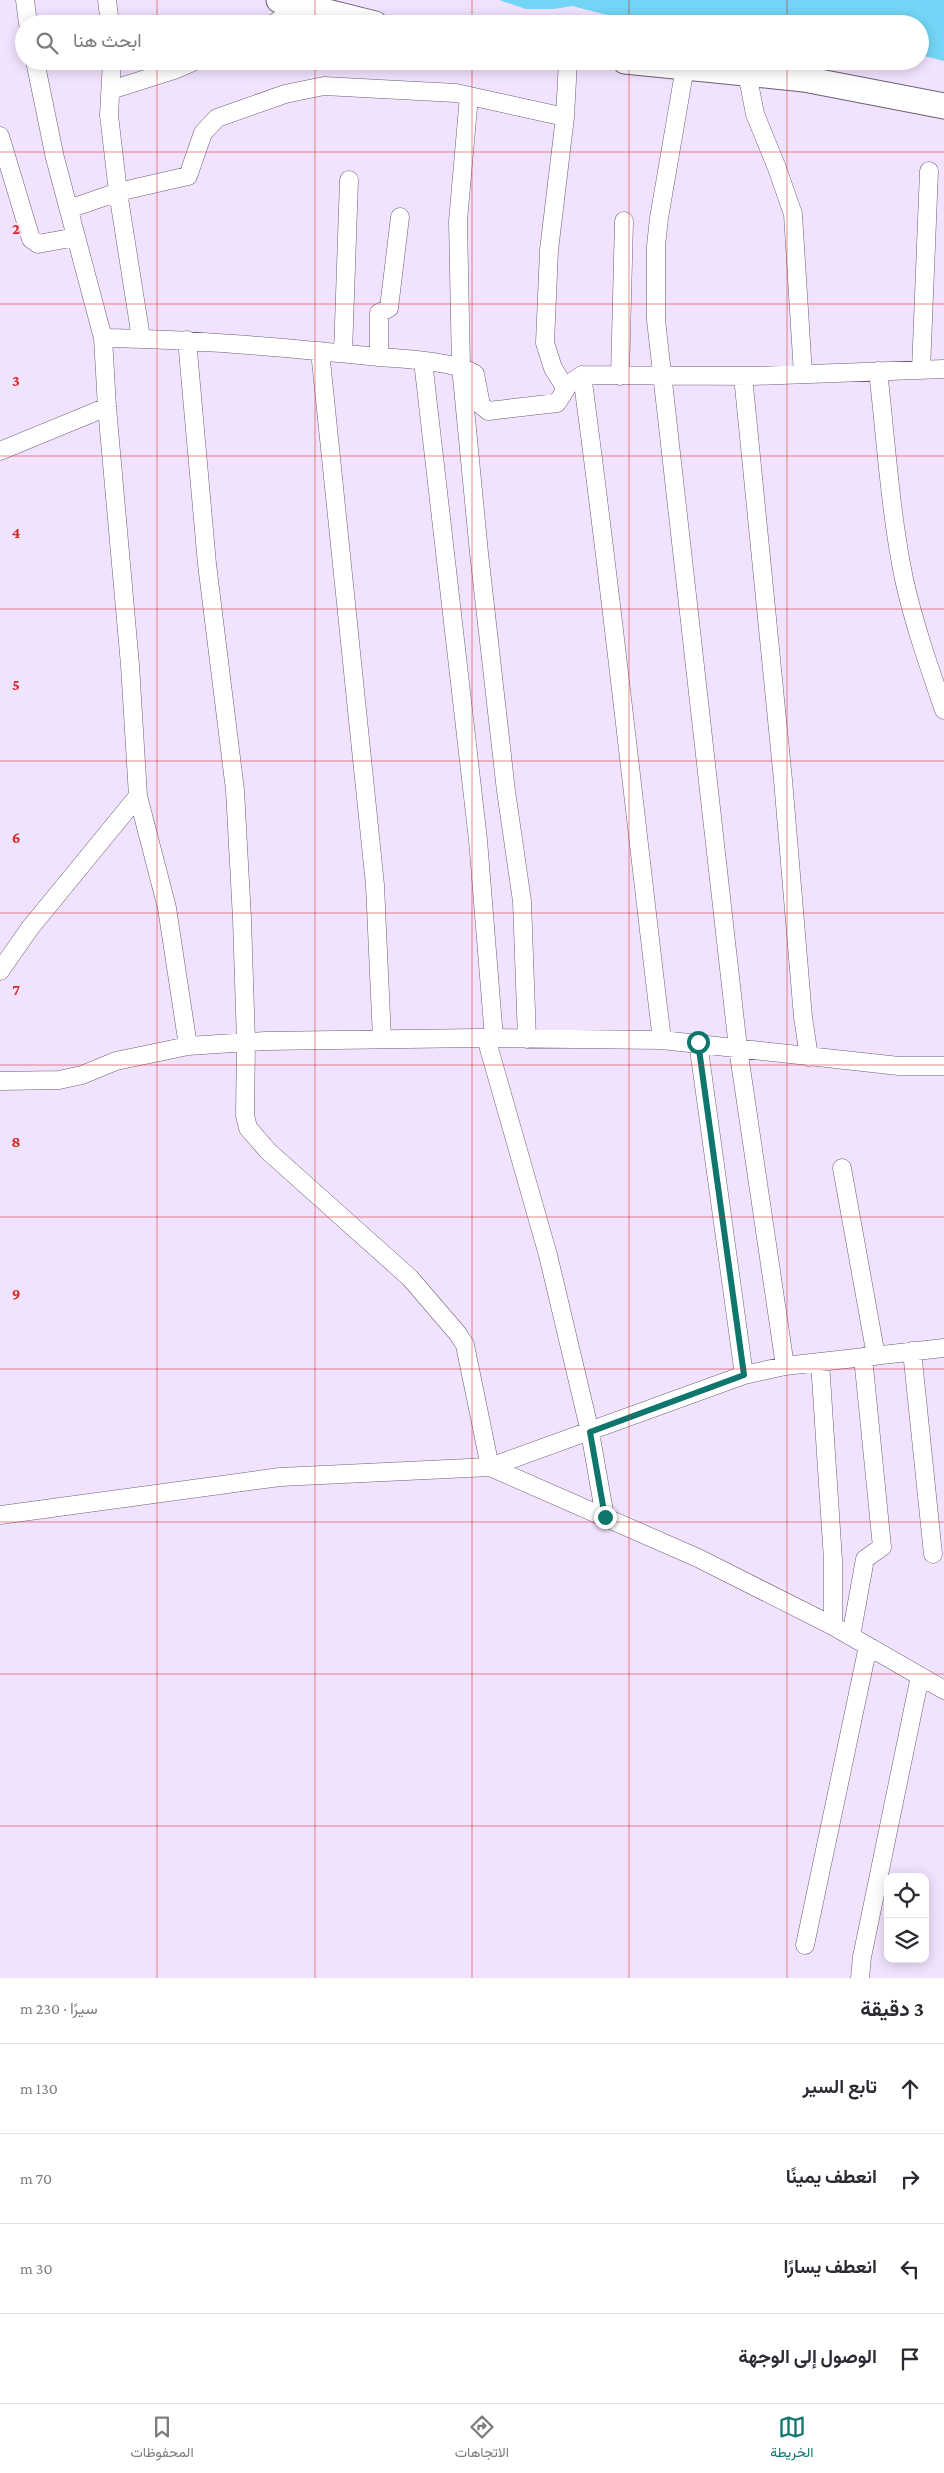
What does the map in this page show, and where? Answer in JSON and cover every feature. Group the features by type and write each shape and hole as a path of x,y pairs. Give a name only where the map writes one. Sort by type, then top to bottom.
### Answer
{"street":[{"path":"25,0 27,15"},
{"path":"107,0 109,15"},
{"path":"281,15 291,3 339,15"},
{"path":"37,70 69,209 103,338 107,407 130,666 138,796 167,908 188,1046"},
{"path":"112,70 110,115 118,192 141,338"},
{"path":"111,90 174,70"},
{"path":"566,389 553,368 545,342 549,250 565,117 568,70"},
{"path":"684,70 659,218 656,246 656,320 664,376 677,515 738,1048 785,1366"},
{"path":"716,70 804,79 944,106"},
{"path":"747,73 754,114 777,168 793,214 803,374"},
{"path":"69,209 118,192 188,176 203,133 213,121 285,94 324,86 420,90 469,96 565,117"},
{"path":"469,96 458,221 461,367 481,573 506,791 522,901 527,1039"},
{"path":"0,136 33,242 38,244 76,236"},
{"path":"921,370 929,171"},
{"path":"343,353 349,180"},
{"path":"379,357 379,314 389,308 400,216"},
{"path":"620,376 624,221"},
{"path":"103,338 187,340 343,353 461,367 475,374 480,405 488,411 557,403 572,381 582,375 743,376 944,369"},
{"path":"187,340 207,564 235,790 246,1042 245,1114 248,1128 268,1151 410,1278 458,1334 465,1345 490,1467"},
{"path":"320,351 375,885 382,1039"},
{"path":"423,361 478,840 490,1038 548,1255 590,1432 605,1517"},
{"path":"878,372 895,526 904,578 916,630 944,710"},
{"path":"582,375 602,522 629,772 662,1040"},
{"path":"743,376 783,780 803,1017 809,1057"},
{"path":"0,451 107,407"},
{"path":"0,971 30,928 138,796"},
{"path":"0,1081 59,1080 82,1075 116,1061 188,1046 246,1042 382,1039 662,1040 698,1042 809,1057 898,1066 944,1066"},
{"path":"698,1042 744,1375"},
{"path":"842,1168 869,1356 882,1547 865,1559 851,1636"},
{"path":"0,1515 280,1477 490,1467 744,1375 785,1366 944,1348"},
{"path":"912,1352 933,1554"},
{"path":"820,1362 833,1560 833,1626"},
{"path":"490,1467 698,1558 833,1626 944,1690"},
{"path":"804,1945 868,1646"},
{"path":"860,1978 862,1957 920,1676"}],"water":[{"path":"499,0 944,0 944,61 929,57 929,15 607,15 572,6 554,9 526,9"}],"route":[{"path":"605,1517 590,1432 744,1375 698,1042"}]}
